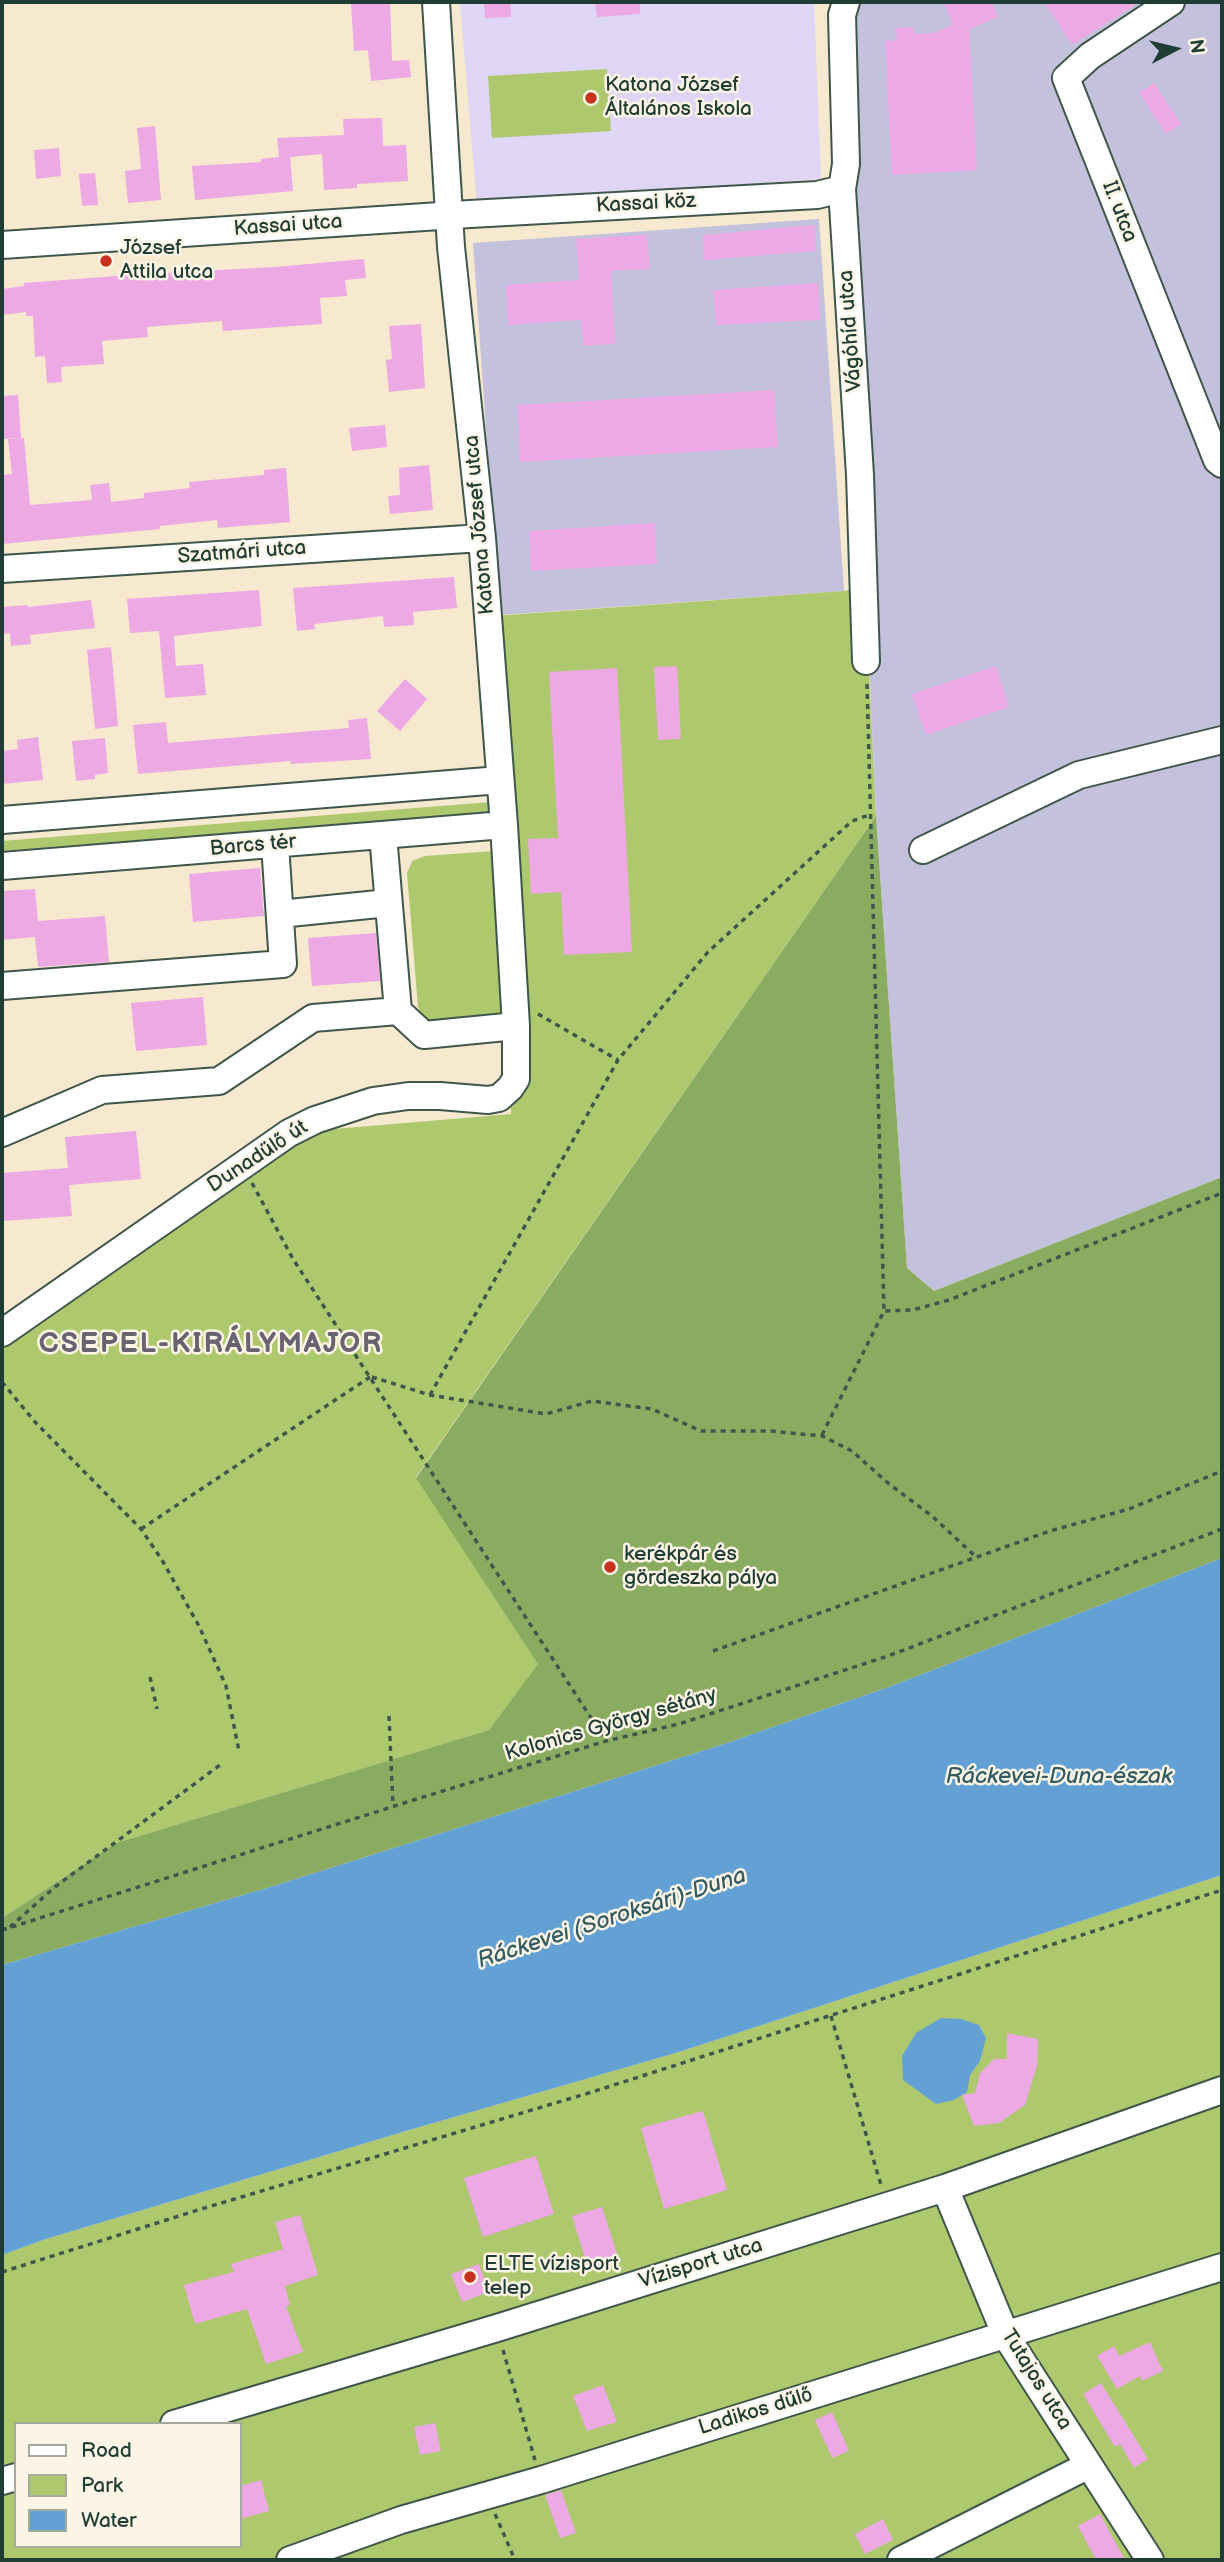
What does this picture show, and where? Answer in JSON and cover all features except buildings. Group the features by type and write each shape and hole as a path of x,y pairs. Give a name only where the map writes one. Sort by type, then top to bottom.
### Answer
{"street":[{"name":"Katona József utca","path":"436,2 449,215 482,538 517,1038"},
{"name":"Vágóhíd utca","path":"846,2 842,15 846,164 842,189 860,475 866,661"},
{"name":"II. utca","path":"1171,2 1090,56 1066,78 1217,460 1222,464"},
{"name":"Kassai köz","path":"449,215 817,195 842,189"},
{"name":"Kassai utca","path":"2,245 449,215"},
{"name":"Szatmári utca","path":"2,569 482,538"},
{"path":"923,850 1079,775 1222,740"},
{"path":"2,820 500,780"},
{"name":"Barcs tér","path":"2,866 504,825"},
{"path":"383,835 398,1011 424,1035 517,1038"},
{"path":"2,986 283,964 275,844"},
{"path":"280,914 388,903"},
{"path":"2,1133 102,1090 219,1081 313,1018 398,1011"},
{"name":"Dunadűlő út","path":"2,1333 242,1166 315,1120 373,1101 408,1096 488,1100 499,1098 516,1079 517,1038"},
{"name":"Vízisport utca","path":"181,2422 497,2328 945,2188 1222,2090"},
{"name":"Tutajos utca","path":"945,2188 1006,2336 1150,2560"},
{"name":"Ladikos dűlő","path":"290,2560 401,2521 541,2480 1222,2267"},
{"path":"901,2560 1089,2465"}],"path":[{"path":"822,1436 884,1311 866,661"},
{"path":"430,1395 618,1060 708,952 852,821 869,815"},
{"path":"514,996 544,1019 618,1060"},
{"path":"242,1166 293,1259 606,1741"},
{"path":"884,1311 913,1310 949,1300 1222,1193"},
{"path":"370,1377 430,1395 546,1414 592,1401 652,1409 701,1431 771,1431 822,1436 852,1451 888,1483 932,1516 975,1556"},
{"path":"141,1529 370,1377"},
{"path":"2,1382 35,1422 141,1529 162,1560 205,1638 226,1686 239,1751"},
{"path":"712,1651 975,1556 1129,1508 1222,1471"},
{"name":"Kolonics György sétány","path":"2,1930 606,1741 679,1724 888,1656 1222,1529"},
{"path":"150,1676 158,1709"},
{"path":"389,1716 393,1806"},
{"path":"8,1928 55,1887 220,1765"},
{"path":"2,2272 198,2210 592,2092 1222,1890"},
{"path":"831,2015 888,2206"},
{"path":"497,2328 541,2480"},
{"path":"487,2496 515,2560"}],"shaded area":[{"name":"Katona József Általános Iskola","path":"460,2 814,2 821,179 477,204"},
{"path":"864,2 1222,2 1222,1177 934,1291 907,1268 876,816 840,23"},
{"path":"819,219 844,591 499,615 473,243"}],"green space":[{"path":"607,69 611,131 492,138 488,76"},
{"path":"865,587 876,816 416,1477 539,1664 489,1730 116,1843 2,1918 2,1324 275,1134 511,1114 508,1019 438,1024 425,1020 418,1007 407,873 412,861 425,856 494,851 493,616 844,591"},
{"path":"491,802 492,812 2,851 2,841"},
{"path":"876,816 907,1268 934,1291 1222,1177 1222,1558 889,1687 721,1745 267,1888 2,1965 2,1918 116,1843 489,1730 538,1664 416,1478"},
{"path":"1222,1875 1222,2560 2,2560 2,2255 46,2239 679,2052"}],"water":[{"name":"Ráckevei-Duna-észak","path":"1222,1558 1222,1875 679,2052 406,2131 46,2239 2,2255 2,1965 267,1888 721,1745 889,1687"},
{"path":"941,2018 961,2019 979,2025 986,2038 980,2061 970,2075 967,2092 954,2100 936,2104 903,2080 902,2056 916,2033"}],"place":[{"name":"Katona József Általános Iskola","path":"591,98"},
{"name":"József Attila utca","path":"106,261"},
{"name":"kerékpár és gördeszka pálya","path":"610,1567"},
{"name":"ELTE vízisport telep","path":"470,2277"}],"district":[{"name":"CSEPEL-KIRÁLYMAJOR","path":"211,1345"}],"water label":[{"name":"Ráckevei (Soroksári)-Duna","path":"612,1919"}]}
